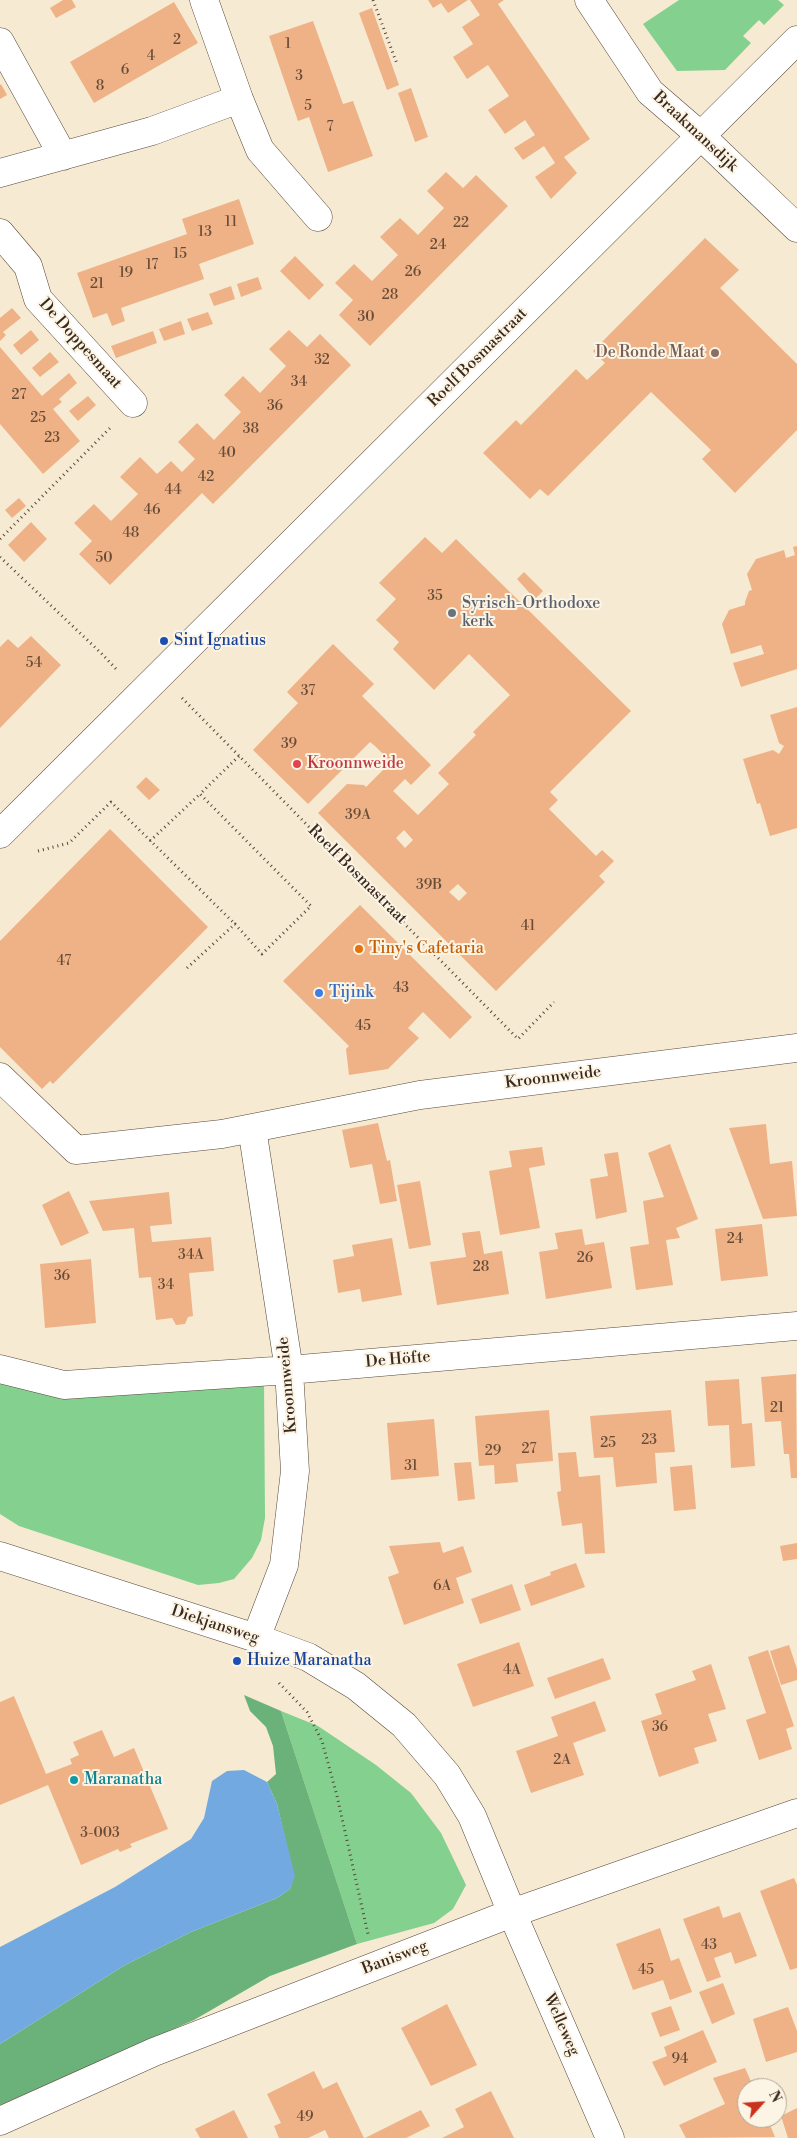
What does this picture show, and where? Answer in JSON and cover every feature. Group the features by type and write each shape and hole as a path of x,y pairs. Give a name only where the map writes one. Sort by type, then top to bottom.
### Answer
{"street":[{"path":"204,0 239,99 260,150 318,217"},
{"name":"Braakmansdijk","path":"589,0 650,92 701,136 797,228"},
{"name":"Roelf Bosmastraat","path":"0,834 797,40"},
{"path":"0,42 63,156"},
{"path":"0,173 152,131 239,99"},
{"name":"De Doppesmaat","path":"0,232 28,266 38,299 134,404"},
{"name":"Kroonnweide","path":"0,1077 76,1150 210,1136 420,1095 797,1048"},
{"name":"Kroonnweide","path":"252,1128 289,1370 294,1471 284,1565 256,1638"},
{"name":"De Höfte","path":"0,1369 64,1385 289,1370 797,1326"},
{"name":"Diekjansweg","path":"0,1556 256,1638 308,1657 356,1686 404,1725 447,1775 472,1816 512,1913"},
{"name":"Banisweg","path":"0,2121 154,2052 512,1913 797,1813"},
{"name":"Welleweg","path":"512,1913 610,2138"}],"path":[{"path":"373,0 397,64"},
{"path":"0,539 134,404"},
{"path":"0,557 102,654 140,695"},
{"path":"0,565 4,561"},
{"name":"Roelf Bosmastraat","path":"159,676 518,1039 554,1002"},
{"path":"150,841 239,756"},
{"path":"38,851 69,843 111,802 235,924 262,954 311,906 200,794"},
{"path":"187,968 235,924"},
{"path":"273,1680 280,1684 307,1712 322,1741 337,1796 375,1966"}],"green space":[{"path":"679,0 778,0 784,5 764,25 759,20 743,36 751,43 725,70 677,71 643,24"},
{"path":"264,1379 265,1518 261,1540 252,1558 234,1579 198,1585 19,1526 0,1514 0,1381"},
{"path":"244,1695 281,1711 357,1944 270,1976 194,2020 0,2105 0,2044 125,1965 191,1932 277,1898 290,1889 294,1876 277,1804 267,1782 276,1774 273,1746 266,1727 250,1711"},
{"path":"281,1711 318,1726 376,1765 411,1793 441,1833 466,1885 453,1909 434,1923 357,1944"}],"water":[{"path":"244,1770 267,1782 277,1804 295,1876 290,1889 277,1898 191,1932 125,1965 0,2044 0,1947 115,1887 191,1839 204,1818 212,1781 227,1771"}],"building":[{"path":"63,0 72,0 76,7 56,18 50,8"},
{"path":"428,0 468,0 448,13 441,3 433,8"},
{"path":"470,0 504,0 498,4 590,139 564,157 577,173 551,199 535,177 555,163 544,146 523,160 514,148 535,135 525,120 505,134 488,110 509,96 488,65 467,79 453,57 473,44 462,27 480,15"},
{"path":"174,2 198,43 94,103 70,62"},
{"path":"372,8 399,85 387,90 359,13"},
{"path":"313,21 343,104 353,101 373,156 328,172 309,117 298,121 269,36"},
{"path":"0,85 7,95 0,99"},
{"path":"411,88 428,137 415,142 398,93"},
{"path":"446,172 463,188 476,175 508,206 370,346 339,315 353,300 335,283 354,264 372,281 398,255 380,237 400,218 418,235 444,208 427,191"},
{"path":"239,199 254,244 199,264 204,279 121,308 125,321 112,326 107,313 93,318 77,273 187,234 182,219"},
{"path":"705,238 739,270 720,288 797,364 797,430 735,493 702,459 711,450 651,392 548,496 540,489 530,499 483,453 516,420 521,425 576,369 587,380 605,363 593,351"},
{"path":"295,256 324,285 309,300 280,271"},
{"path":"258,277 262,289 241,297 237,284"},
{"path":"231,286 235,299 214,306 209,294"},
{"path":"12,308 21,318 3,332 6,335 0,341 0,318"},
{"path":"208,312 213,324 192,331 187,319"},
{"path":"181,321 185,334 164,341 159,329"},
{"path":"31,330 39,340 21,355 13,345"},
{"path":"289,330 307,347 320,334 351,365 213,504 202,493 110,585 79,554 92,541 74,523 94,504 111,521 138,494 120,477 140,457 157,474 171,461 182,472 195,459 178,442 197,423 214,440 241,412 224,395 243,376 260,393 286,366 269,349"},
{"path":"153,331 157,343 116,358 111,346"},
{"path":"0,347 42,396 69,373 77,383 59,399 62,402 53,409 80,441 43,474 0,424"},
{"path":"50,352 59,362 40,377 32,368"},
{"path":"88,396 96,405 78,421 69,411"},
{"path":"19,498 26,506 12,518 5,510"},
{"path":"31,522 47,539 24,562 8,545"},
{"path":"425,537 442,553 456,539 631,711 550,792 558,800 549,809 596,856 602,850 614,861 599,876 605,882 496,991 318,813 347,784 364,785 366,787 391,762 375,746 370,742 308,804 253,750 298,703 287,692 333,644 374,684 362,696 431,765 411,785 405,779 393,791 418,815 449,784 438,773 476,735 473,732 510,695 469,654 434,690 393,649 399,642 376,620 396,599 379,583","holes":["404,830 413,840 405,848 396,838","458,884 467,893 459,901 449,892"]},
{"path":"797,546 797,669 741,687 733,663 764,654 761,645 731,654 722,624 729,610 745,605 749,591 752,590 747,574 756,559 784,550 786,558 795,555 793,547"},
{"path":"524,572 543,591 535,599 517,579"},
{"path":"31,636 61,665 0,728 0,647 8,639 18,648"},
{"path":"797,707 797,828 770,836 760,803 757,804 743,759 773,750 779,754 784,746 779,743 770,715"},
{"path":"146,777 160,790 149,800 136,787"},
{"path":"110,829 208,927 53,1084 50,1081 42,1089 0,1047 0,941"},
{"path":"360,905 472,1017 450,1039 423,1012 408,1028 419,1038 388,1069 349,1075 346,1049 349,1046 283,981"},
{"path":"378,1123 387,1161 390,1160 397,1201 380,1204 372,1164 350,1168 342,1130"},
{"path":"766,1124 770,1164 792,1161 797,1216 763,1219 729,1128"},
{"path":"670,1144 698,1219 676,1228 680,1238 666,1240 673,1285 636,1290 630,1247 649,1244 643,1201 664,1197 648,1153"},
{"path":"542,1147 545,1165 529,1168 540,1228 500,1235 489,1171 512,1167 509,1151"},
{"path":"618,1152 627,1212 596,1219 590,1179 608,1176 604,1154"},
{"path":"420,1181 431,1245 409,1249 397,1185"},
{"path":"69,1191 89,1233 61,1246 42,1205"},
{"path":"169,1192 172,1224 150,1226 152,1242 211,1237 214,1271 189,1273 193,1316 188,1317 185,1324 176,1325 172,1318 156,1320 151,1277 139,1278 134,1228 103,1231 89,1201"},
{"path":"762,1224 768,1276 721,1281 715,1229"},
{"path":"582,1229 585,1245 604,1242 612,1288 546,1299 539,1252 558,1249 555,1233"},
{"path":"480,1231 484,1254 502,1251 509,1294 437,1305 430,1262 466,1257 462,1233"},
{"path":"392,1238 402,1295 362,1302 360,1289 338,1293 333,1260 354,1256 352,1245"},
{"path":"91,1259 96,1323 45,1328 40,1264"},
{"path":"796,1374 797,1478 791,1478 789,1454 784,1454 781,1421 765,1422 761,1377"},
{"path":"739,1379 742,1424 752,1423 755,1466 731,1468 729,1425 708,1426 705,1381"},
{"path":"549,1410 553,1461 516,1464 518,1482 495,1484 494,1465 479,1466 475,1416"},
{"path":"671,1410 675,1452 655,1453 657,1483 616,1487 613,1457 594,1458 590,1416"},
{"path":"434,1419 439,1476 391,1480 387,1423"},
{"path":"576,1452 579,1477 600,1475 605,1553 585,1554 582,1523 562,1526 557,1492 561,1491 558,1453"},
{"path":"471,1462 475,1499 458,1501 454,1463"},
{"path":"692,1465 696,1509 674,1511 670,1467"},
{"path":"440,1542 443,1553 463,1546 472,1572 456,1578 464,1603 404,1625 388,1577 399,1573 389,1546"},
{"path":"797,1543 797,1559 783,1561 780,1546"},
{"path":"576,1563 585,1587 531,1606 524,1585 551,1575 550,1572"},
{"path":"512,1584 521,1610 480,1624 471,1599"},
{"path":"519,1642 534,1686 473,1707 457,1664"},
{"path":"789,1645 797,1669 797,1680 781,1685 770,1651"},
{"path":"768,1650 794,1726 786,1729 792,1749 759,1760 746,1720 766,1713 748,1657"},
{"path":"603,1658 611,1679 555,1699 547,1678"},
{"path":"711,1664 726,1709 708,1714 717,1741 694,1748 699,1763 659,1777 641,1721 662,1714 655,1694 696,1680 692,1671"},
{"name":"Maranatha","path":"14,1696 46,1774 72,1764 70,1759 79,1755 73,1742 102,1730 114,1757 134,1748 168,1829 130,1844 132,1847 120,1852 118,1849 81,1865 48,1785 0,1805 0,1702"},
{"path":"595,1701 606,1731 573,1743 584,1775 531,1793 516,1751 558,1736 551,1717"},
{"path":"794,1878 797,1885 797,1968 790,1970 760,1891"},
{"path":"719,1906 723,1918 740,1912 757,1956 735,1964 731,1952 714,1958 721,1977 707,1982 683,1919"},
{"path":"660,1928 671,1961 679,1958 692,1992 670,2000 663,1980 633,1990 616,1944"},
{"path":"723,1983 735,2014 712,2024 699,1992"},
{"path":"447,2004 477,2065 431,2086 401,2028"},
{"path":"671,2006 680,2030 660,2037 651,2013"},
{"path":"788,2007 797,2031 797,2052 766,2062 753,2019"},
{"path":"703,2030 717,2062 664,2086 652,2062 667,2056 664,2047"},
{"path":"745,2068 750,2078 737,2078 737,2128 771,2128 775,2137 686,2138 679,2125 725,2104 713,2078"},
{"path":"314,2071 323,2089 337,2082 364,2138 329,2138 325,2130 308,2138 279,2138 274,2126 281,2123 267,2094"},
{"path":"491,2091 514,2138 442,2138 464,2127 455,2109"},
{"path":"797,2108 797,2138 788,2138 785,2128 787,2128 787,2113"},
{"path":"234,2110 248,2138 200,2138 195,2129"},
{"path":"421,2110 430,2126 406,2138 365,2138"}],"place":[{"name":"De Ronde Maat","path":"715,353"},
{"name":"Syrisch-Orthodoxe kerk","path":"452,613"},
{"name":"Sint Ignatius","path":"164,641"},
{"name":"Kroonnweide","path":"297,764"},
{"name":"Tiny's Cafetaria","path":"359,949"},
{"name":"Tijink","path":"319,993"},
{"name":"Huize Maranatha","path":"237,1661"},
{"name":"Maranatha","path":"74,1780"}]}
